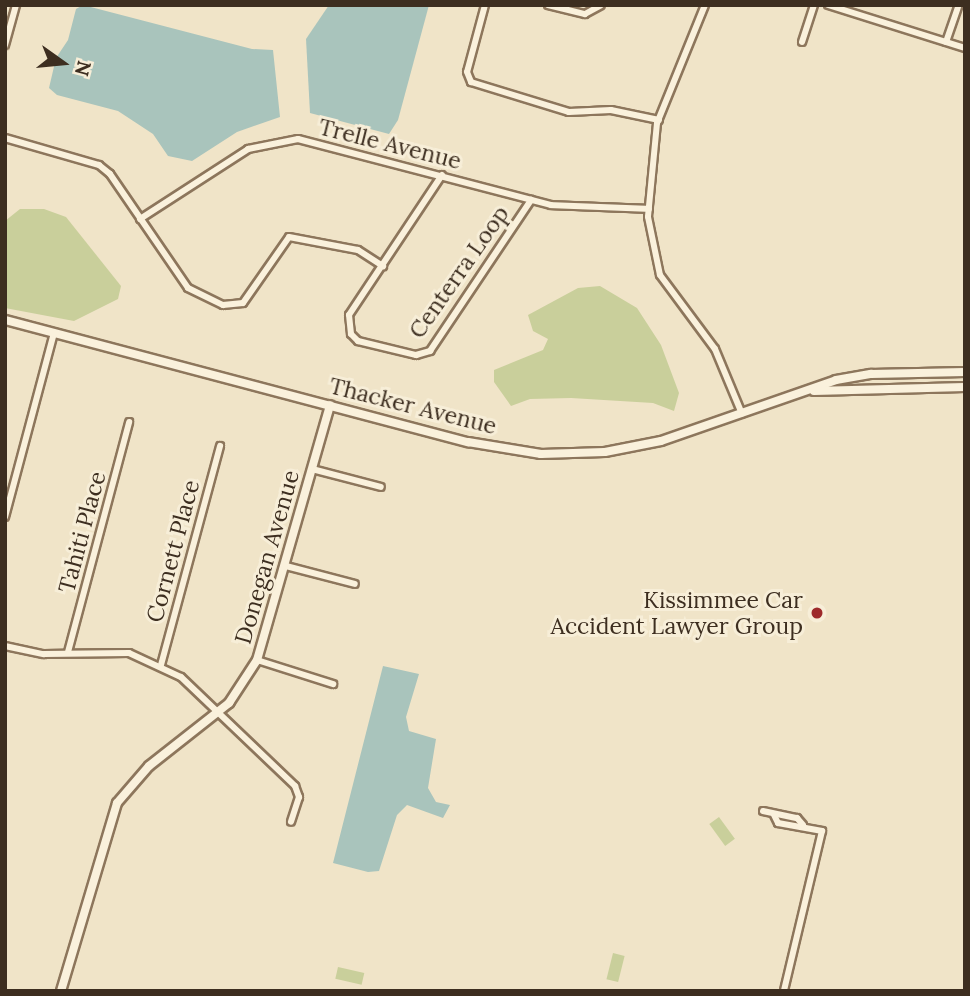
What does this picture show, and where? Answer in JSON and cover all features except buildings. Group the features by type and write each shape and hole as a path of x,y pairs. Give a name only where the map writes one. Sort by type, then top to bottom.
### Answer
{"street":[{"path":"5,46 16,5"},
{"path":"485,5 467,72 471,82 569,112 611,110 659,120"},
{"path":"548,5 585,14 601,5"},
{"path":"705,5 659,120 649,208 660,275 721,359 742,414"},
{"path":"802,42 814,5"},
{"path":"828,5 965,48"},
{"path":"946,42 959,5"},
{"path":"5,138 99,165 110,174 188,288 223,304 243,303 289,237 358,250 383,266"},
{"name":"Trelle Avenue","path":"140,219 226,160 270,141 326,143 531,200 570,208 649,208"},
{"name":"Centerra Loop","path":"442,175 349,315 351,334 358,341 425,354 531,200"},
{"name":"Thacker Avenue","path":"5,320 468,442 552,455 635,447 742,414 836,380 871,374 965,372"},
{"path":"5,517 54,333"},
{"name":"Thacker Avenue","path":"811,391 965,387"},
{"name":"Donegan Avenue","path":"61,991 117,803 149,766 218,714 257,660 330,405"},
{"name":"Tahiti Place","path":"68,652 129,422"},
{"name":"Cornett Place","path":"161,665 220,446"},
{"path":"312,469 381,487"},
{"path":"286,566 355,584"},
{"path":"5,646 44,654 129,653 161,665 198,691 218,714 295,786 299,797 291,822"},
{"path":"257,660 333,684"},
{"path":"764,811 774,815 778,823 803,825 822,831 784,991"}],"green space":[{"path":"20,209 44,209 66,217 121,286 118,299 74,321 5,308 5,221"},
{"path":"600,286 637,308 661,345 679,393 674,411 653,403 571,398 530,399 511,406 494,382 494,370 543,350 548,339 533,331 528,315 578,288"},
{"path":"719,817 735,839 725,846 709,824"},
{"path":"613,953 625,956 618,982 606,979"},
{"path":"338,967 364,973 362,985 335,979"}],"water":[{"path":"83,5 252,49 273,50 280,117 237,132 192,161 168,156 153,134 118,111 57,95 49,88 56,58 68,40 76,9"},
{"path":"329,5 429,5 398,120 389,134 310,113 306,39"},
{"path":"383,666 419,674 406,717 409,731 436,739 428,788 436,802 450,805 443,818 407,805 397,815 379,871 368,872 333,863"}],"place":[{"name":"Kissimmee Car Accident Lawyer Group","path":"817,613"}]}
